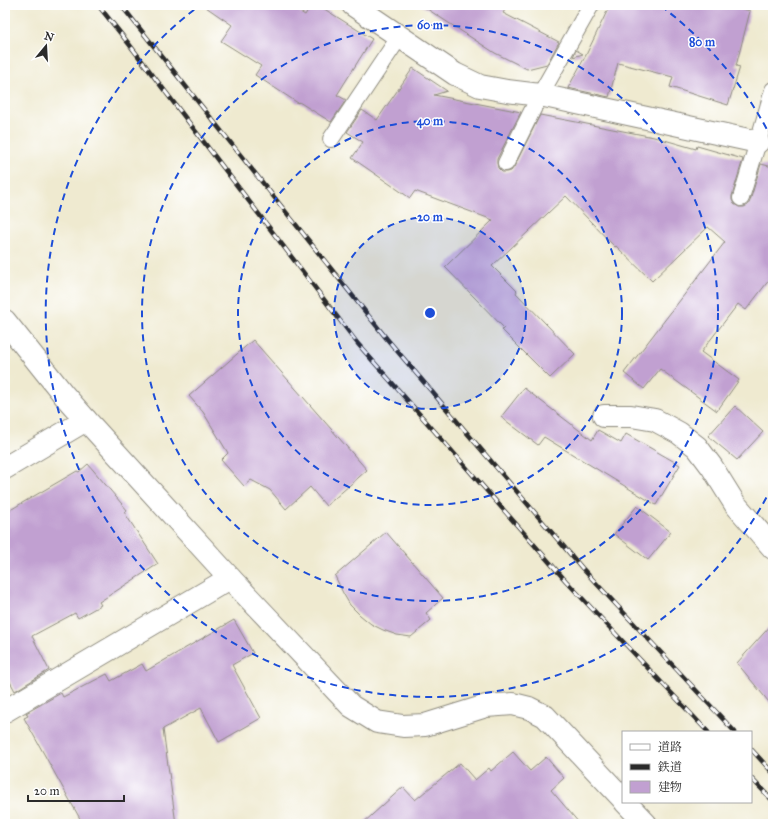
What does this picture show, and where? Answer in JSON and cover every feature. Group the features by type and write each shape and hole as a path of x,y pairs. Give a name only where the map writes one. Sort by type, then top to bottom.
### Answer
{"street":[{"path":"363,8 455,74 480,86 540,95 758,142"},
{"path":"5,321 86,420 230,578 351,706 377,722 403,726 425,725 486,706 513,704 529,708 545,716 622,798"},
{"path":"604,416 631,416 655,420 679,432 698,447 734,504 773,548"},
{"path":"5,468 86,420"},
{"path":"5,711 230,578"},
{"path":"626,803 646,824"}],"lane":[{"path":"506,163 540,95 591,5"},
{"path":"331,139 400,36"},
{"path":"741,198 773,90"}],"building":[{"path":"203,5 289,5 305,15 311,5 318,5 372,39 337,95 346,100 331,122 255,75 261,66 221,41 232,25"},
{"path":"421,5 508,5 503,13 559,42 547,64 527,69 495,53"},
{"path":"610,5 728,5 750,11 736,66 740,67 728,105 670,87 673,77 618,63 609,97 568,88"},
{"path":"576,50 583,54 573,57"},
{"path":"413,68 447,91 434,95 521,112 497,159 498,168 502,172 511,171 514,167 540,115 654,137 696,149 697,146 743,159 732,196 734,204 739,207 748,205 761,164 773,167 773,275 746,310 738,304 701,352 739,380 717,411 660,369 644,389 624,373 725,242 708,227 652,281 616,246 615,247 566,196 492,266 575,354 550,378 502,330 504,328 445,267 493,220 415,191 410,198 352,158 363,142 347,132 362,110 377,120"},
{"path":"253,340 367,470 326,506 310,487 286,509 270,490 251,480 244,486 221,460 228,453 203,412 189,396"},
{"path":"524,388 592,440 598,430 621,443 626,434 680,465 656,505 544,437 538,445 501,417"},
{"path":"735,406 763,432 737,460 708,436"},
{"path":"88,464 127,510 124,512 158,564 99,602 101,605 78,618 75,613 32,636 49,670 15,691 5,672 5,513 77,471 79,472"},
{"path":"637,506 671,532 648,560 614,534"},
{"path":"386,532 443,598 426,613 431,620 411,637 397,635 371,624 350,605 335,576"},
{"path":"234,620 253,653 232,665 261,718 219,742 201,708 163,729 176,824 83,824 24,718 28,716 26,713 61,693 63,697 107,674 111,681 142,664 146,671"},
{"path":"773,623 773,707 737,663"},
{"path":"513,752 530,771 546,757 564,778 551,790 580,824 362,824 403,787 415,800 460,763 475,780 489,768 491,771"}],"railway":[{"path":"98,5 358,344 566,581 707,731"},
{"path":"121,5 387,339 582,568 734,731"},
{"path":"752,750 773,773"},
{"path":"752,779 773,801"}]}
